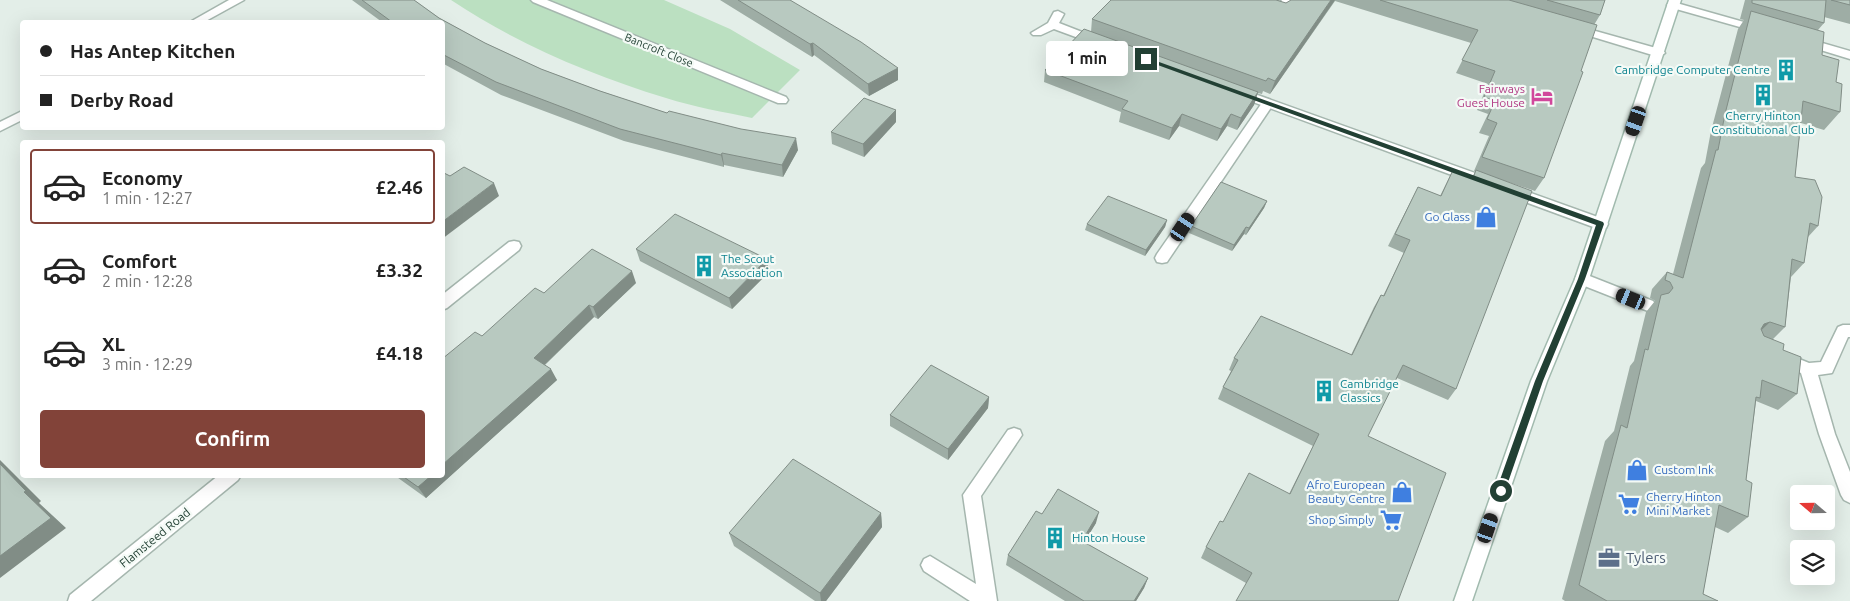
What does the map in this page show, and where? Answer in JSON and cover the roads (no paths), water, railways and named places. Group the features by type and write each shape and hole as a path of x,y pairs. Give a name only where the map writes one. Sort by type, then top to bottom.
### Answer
{"street":[{"path":"200,20 238,0"},
{"name":"Bancroft Close","path":"537,0 782,100"},
{"path":"1246,0 1281,11 1288,0"},
{"path":"1463,601 1539,381 1582,279 1659,53 1674,3 1776,34"},
{"path":"1037,33 1055,20 1113,47"},
{"path":"1567,26 1659,53"},
{"path":"1794,40 1850,55"},
{"path":"1222,87 1601,224"},
{"path":"1162,258 1268,103"},
{"path":"0,127 20,116"},
{"path":"445,302 514,246"},
{"path":"1582,279 1648,305"},
{"path":"1768,353 1808,369 1826,368 1843,331 1850,331"},
{"path":"1808,369 1827,434 1850,495"},
{"path":"987,601 972,495 1014,436"},
{"name":"Flamsteed Road","path":"77,601 228,478"},
{"path":"930,565 987,601"}],"place":[{"name":"Cambridge Computer Centre","path":"1786,70"},
{"name":"Cherry Hinton Constitutional Club","path":"1763,95"},
{"name":"Fairways Guest House","path":"1542,96"},
{"name":"Go Glass","path":"1486,217"},
{"name":"The Scout Association","path":"704,266"},
{"name":"Cambridge Classics","path":"1324,391"},
{"name":"Custom Ink","path":"1637,470"},
{"name":"Afro European Beauty Centre","path":"1402,492"},
{"name":"Cherry Hinton Mini Market","path":"1629,504"},
{"name":"Shop Simply","path":"1391,520"},
{"name":"Hinton House","path":"1055,538"},
{"name":"Tylers","path":"1609,558"}]}
